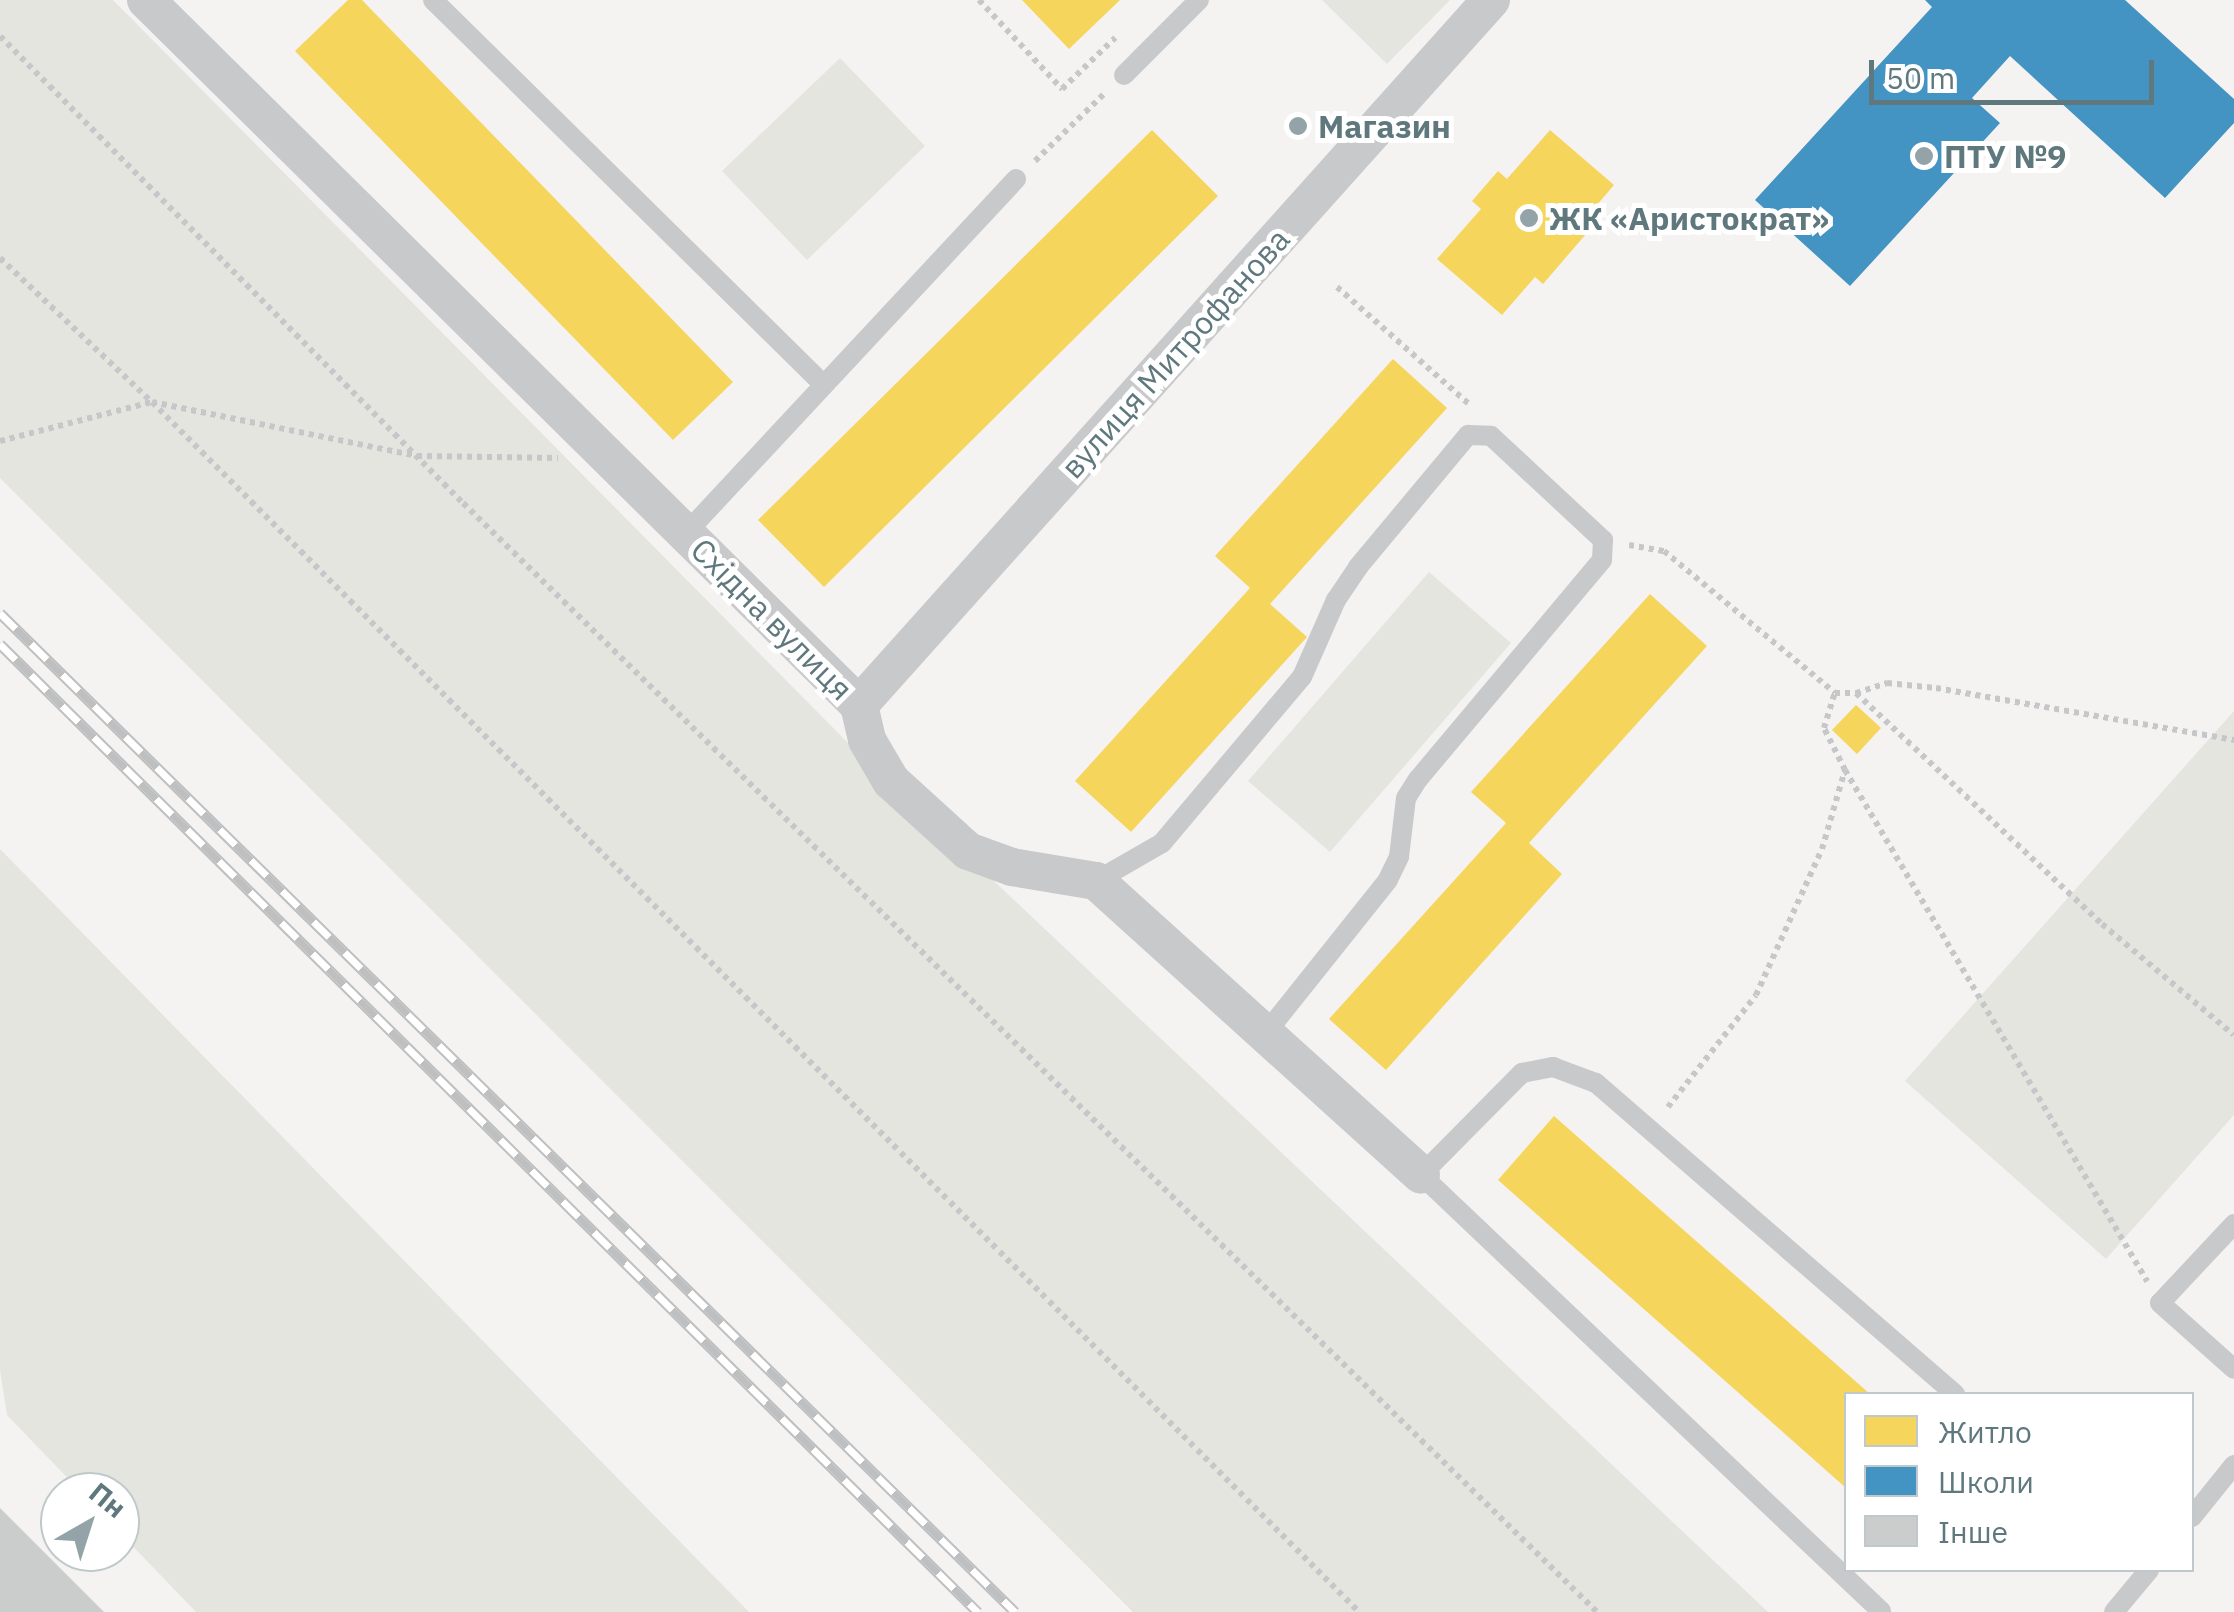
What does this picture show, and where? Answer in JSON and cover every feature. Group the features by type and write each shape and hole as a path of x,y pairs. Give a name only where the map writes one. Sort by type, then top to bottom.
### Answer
{"street":[{"name":"Східна вулиця","path":"146,0 614,459 859,706 867,740 891,780 968,850 1012,866 1096,881"},
{"name":"вулиця Митрофанова","path":"859,706 1491,0"},
{"path":"1096,881 1421,1175"}],"lane":[{"path":"434,0 823,384"},
{"path":"1124,75 1199,0"},
{"path":"686,533 1016,179"},
{"path":"1096,881 1162,843 1302,677 1336,600 1358,567 1468,435 1491,436 1603,540 1602,560 1418,779 1406,798 1398,857 1388,880 1266,1032"},
{"path":"1881,1611 1421,1175 1522,1073 1553,1067 1596,1083 1953,1392"},
{"path":"2234,1224 2160,1303 2234,1369"},
{"path":"2194,1515 2234,1466"},
{"path":"2114,1612 2147,1572"}],"path":[{"path":"979,0 1062,88 1128,27"},
{"path":"0,36 417,456 1597,1612"},
{"path":"1016,179 1124,75"},
{"path":"0,258 152,402 1359,1612"},
{"path":"1338,287 1473,407 1491,436"},
{"path":"0,441 152,402 417,456 614,459"},
{"path":"1603,540 1664,551 1835,694 1856,694 1886,683 1936,688 2234,740"},
{"path":"1835,694 1824,728 1845,770 2160,1303"},
{"path":"1856,694 2102,924 2234,1035"},
{"path":"1650,1130 1756,995 1822,849 1845,770"}],"shaded area":[{"path":"0,0 113,0 852,747 1768,1612 1133,1612 0,478"},
{"path":"1322,0 1450,0 1387,64"},
{"path":"840,58 925,146 807,260 722,171"},
{"path":"1429,572 1511,643 1330,852 1248,781"},
{"path":"2234,711 2234,1115 2106,1259 1905,1081"},
{"path":"0,849 749,1612 196,1612 140,1554 140,1472 62,1472 7,1415 0,1370"}],"building: Житло":[{"path":"348,0 362,0 733,382 673,440 295,51"},
{"path":"1022,0 1120,0 1069,49"},
{"path":"1152,130 1218,196 824,587 758,520"},
{"name":"ЖК «Аристократ»","path":"1550,130 1614,185 1578,227 1586,234 1543,284 1535,277 1502,315 1437,259 1481,209 1472,201 1498,171 1507,179"},
{"path":"1393,359 1447,408 1270,604 1307,637 1131,832 1075,781 1250,588 1215,556"},
{"path":"1650,594 1707,646 1529,843 1562,874 1386,1070 1329,1019 1506,823 1471,792"},
{"path":"1856,705 1881,728 1857,754 1832,730"},
{"path":"1554,1116 1868,1392 1844,1392 1844,1486 1498,1180"}],"building: Школи":[{"path":"1925,0 2125,0 2234,99 2234,123 2165,198 2010,56 1972,98 2000,123 1850,286 1755,200 1932,7"}],"building: Інше":[{"path":"0,1508 40,1548 40,1572 64,1572 104,1612 0,1612"}],"railway":[{"path":"0,613 1015,1612"},
{"path":"0,644 978,1612"}],"place":[{"name":"Магазин","path":"1298,126"},
{"name":"ПТУ №9","path":"1924,156"},
{"name":"ЖК «Аристократ»","path":"1529,218"}]}
